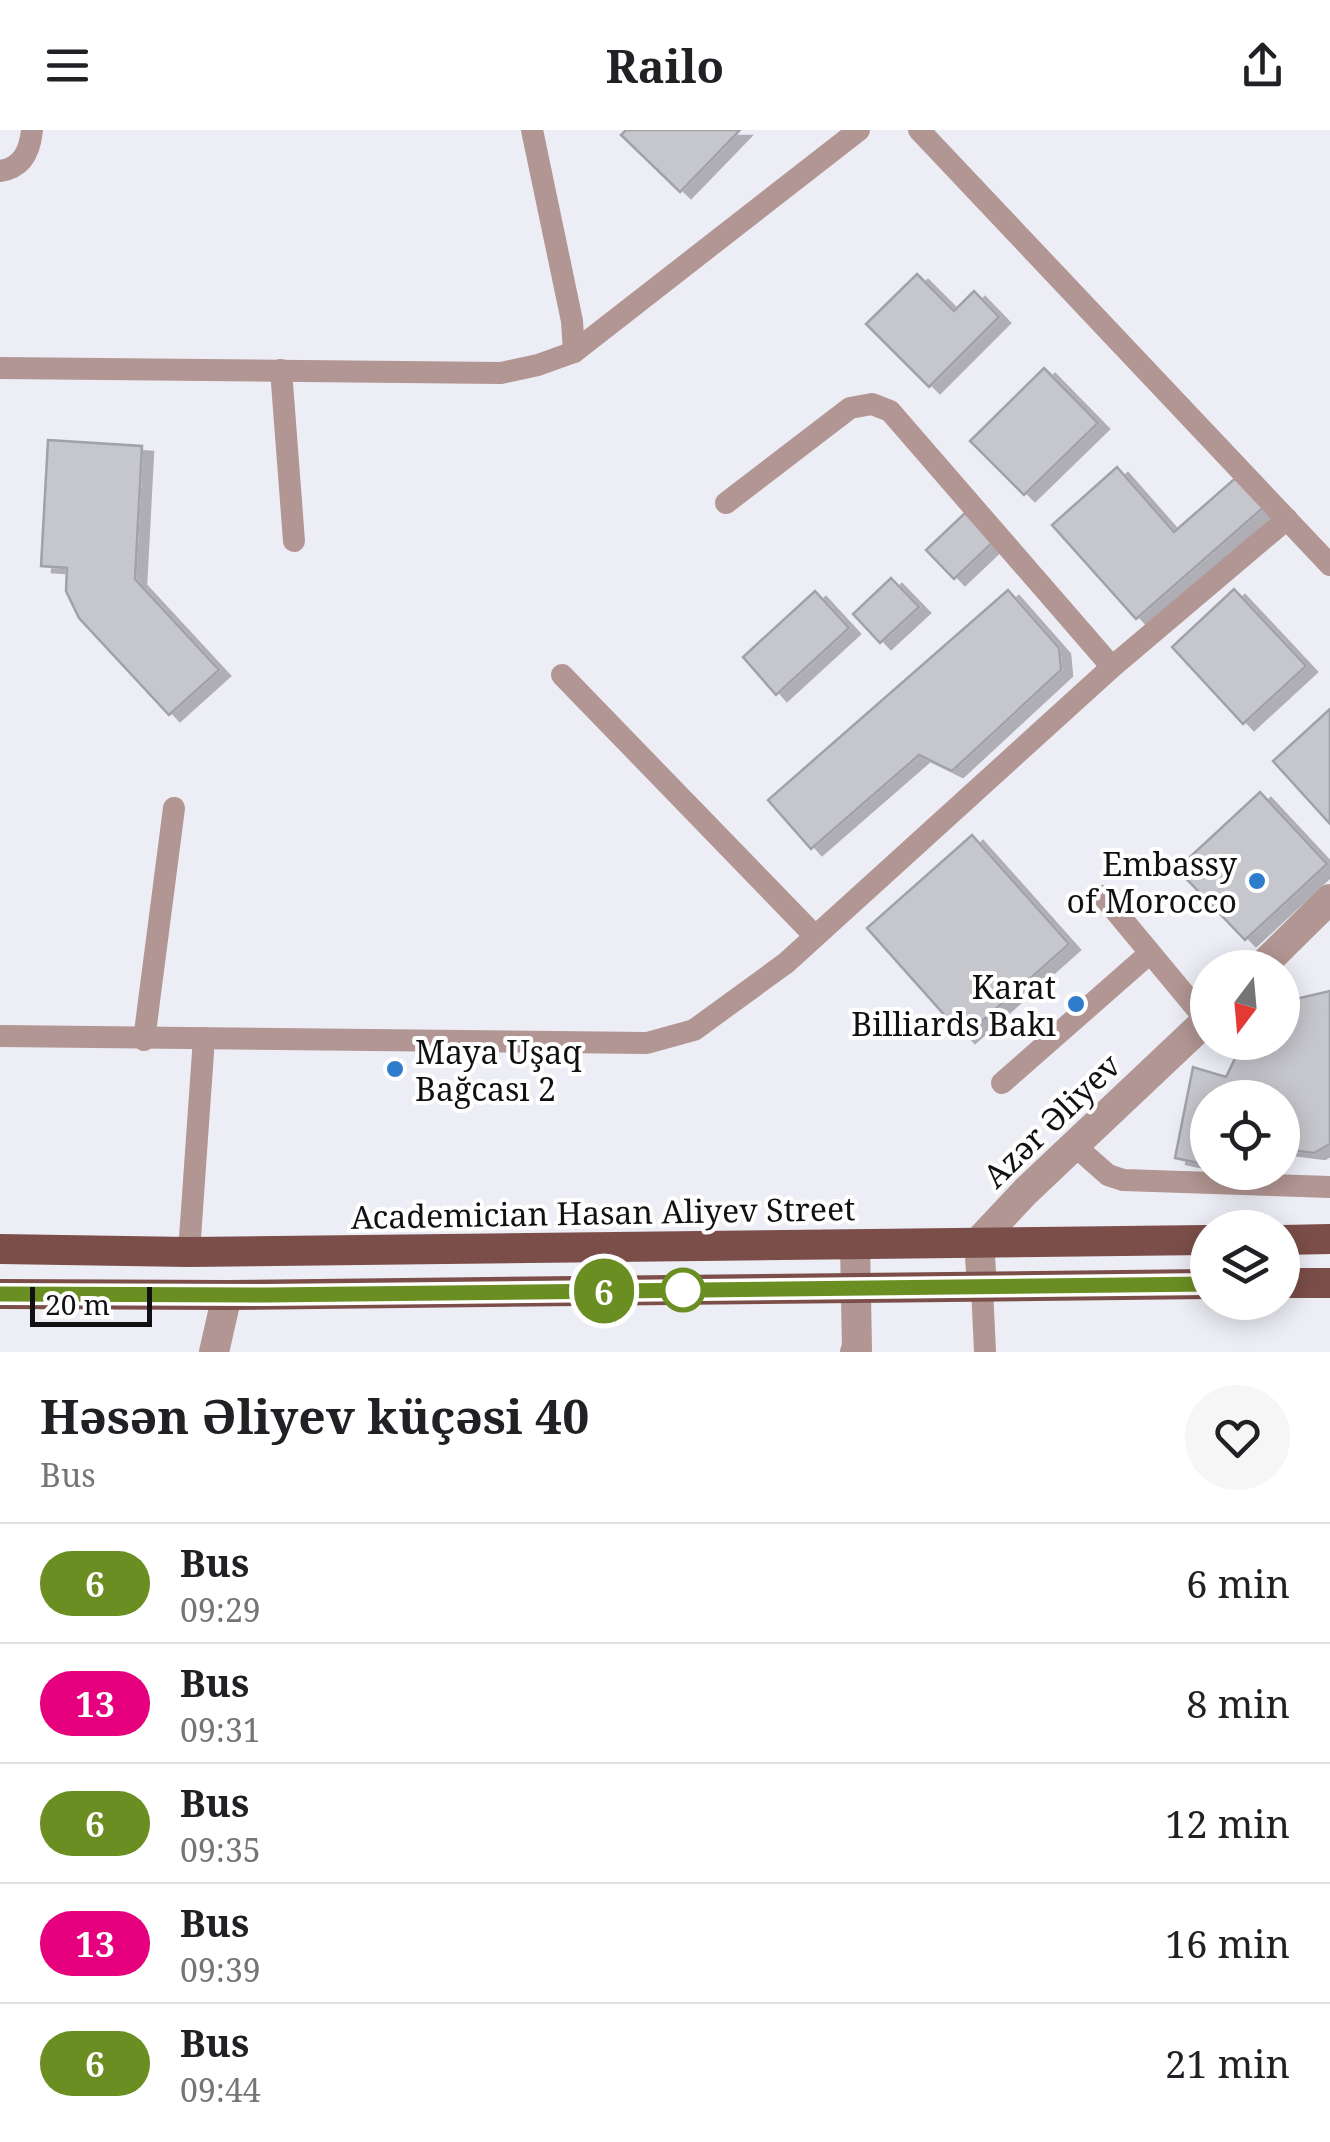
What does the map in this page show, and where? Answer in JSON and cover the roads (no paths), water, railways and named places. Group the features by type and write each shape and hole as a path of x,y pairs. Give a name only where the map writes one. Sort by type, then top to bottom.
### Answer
{"main road":[{"path":"1300,1240 1330,1239"},
{"name":"Academician Hasan Aliyev Street","path":"0,1249 189,1252 1190,1240"},
{"path":"1300,1284 1330,1283"},
{"path":"0,1294 1190,1284"}],"street":[{"path":"1279,950 1330,900"},
{"name":"Azər Əliyev","path":"978,1241 1190,1035"},
{"path":"978,1241 982,1288"},
{"path":"855,1245 857,1351"},
{"path":"214,1352 227,1295"}],"lane":[{"path":"0,171 11,170 24,159 32,130"},
{"path":"532,130 572,321 574,352"},
{"path":"0,368 501,373 538,365 574,352 859,130"},
{"path":"919,130 1330,565"},
{"path":"281,370 294,542"},
{"path":"726,504 850,408 872,404 890,411 1112,668"},
{"path":"0,1036 647,1043 694,1030 786,963 1112,668 1287,519"},
{"path":"562,675 814,936"},
{"path":"144,1040 174,808"},
{"path":"1103,896 1190,999"},
{"path":"1002,1083 1150,953"},
{"path":"189,1252 204,1038"},
{"path":"1074,1145 1108,1175 1124,1180 1330,1187"},
{"path":"982,1288 985,1352"}],"place":[{"name":"Embassy of Morocco","path":"1257,881"},
{"name":"Karat Billiards Bakı","path":"1076,1004"},
{"name":"Maya Uşaq Bağcası 2","path":"395,1069"}]}
